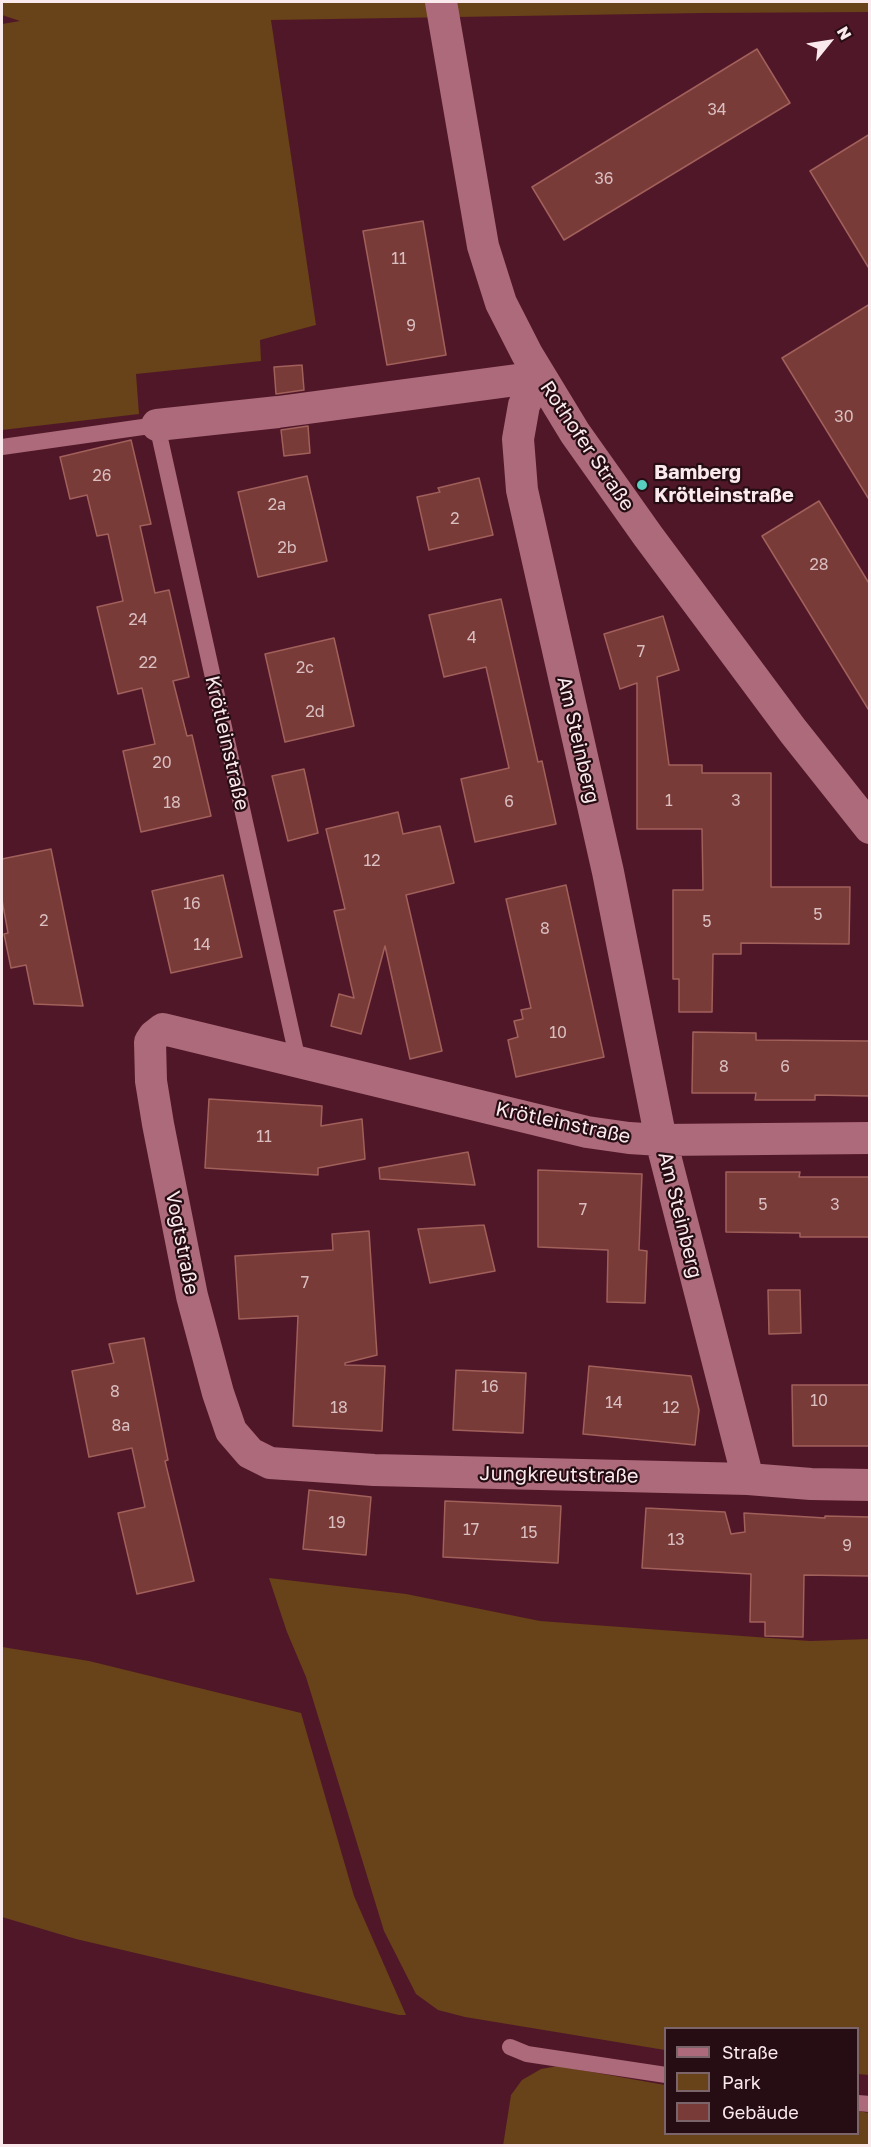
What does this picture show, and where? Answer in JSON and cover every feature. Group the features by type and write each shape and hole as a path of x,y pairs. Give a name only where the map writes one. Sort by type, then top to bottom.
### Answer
{"street":[{"name":"Rothofer Straße","path":"441,2 483,246 501,303 539,377 575,433 719,634 870,828"},
{"path":"157,425 278,412 539,377"},
{"name":"Am Steinberg","path":"539,377 524,405 518,439 522,490 608,872 661,1140 748,1479"},
{"name":"Krötleinstraße","path":"163,1029 587,1132 661,1140 870,1138"},
{"name":"Vogtstraße","path":"163,1029 150,1042 151,1081 192,1296 218,1393 231,1431 250,1453"},
{"name":"Jungkreutstraße","path":"250,1453 270,1463 374,1470 748,1479 811,1484 870,1485"}],"lane":[{"path":"2,447 157,425"},
{"name":"Krötleinstraße","path":"157,425 298,1061"},
{"path":"510,2047 527,2054 664,2075"}],"green space":[{"path":"2,2 870,2 869,12 271,20 316,325 260,340 261,361 136,374 139,414 2,430 2,24 20,21 2,15"},
{"path":"269,1578 406,1594 540,1621 810,1641 869,1639 869,2075 859,2074 859,2027 664,2027 664,2050 465,2017 438,2010 416,1994 384,1931 306,1677 287,1632"},
{"path":"2,1647 89,1661 301,1713 354,1896 406,2015 76,1939 2,1917"},
{"path":"558,2066 664,2085 664,2135 859,2135 859,2111 869,2113 869,2145 503,2146 511,2095 522,2080 541,2069"}],"building":[{"path":"757,49 790,103 564,240 532,187"},
{"path":"870,134 870,270 810,171"},
{"path":"423,221 446,355 387,365 363,231"},
{"path":"870,304 870,501 782,358"},
{"path":"302,365 304,390 276,394 274,367"},
{"path":"308,426 310,453 284,456 281,430"},
{"path":"131,440 151,524 140,526 155,593 169,590 189,677 173,681 187,736 192,735 211,816 141,832 123,751 155,744 142,688 118,694 97,607 123,601 108,534 97,536 87,495 70,499 60,457"},
{"path":"307,476 327,561 258,577 238,492"},
{"path":"479,478 493,535 429,550 417,497 440,492 438,488"},
{"path":"819,501 870,585 870,712 762,536"},
{"path":"501,599 538,762 542,761 556,824 475,842 461,779 509,768 486,667 444,677 429,615"},
{"path":"663,616 679,670 657,677 669,765 702,765 702,773 771,773 771,887 850,887 849,944 741,943 741,954 713,954 712,1012 679,1012 679,979 673,979 673,890 703,890 702,829 637,829 637,683 620,689 604,634"},
{"path":"334,638 354,726 285,742 265,654"},
{"path":"304,769 318,833 288,841 272,776"},
{"path":"398,812 403,834 440,826 454,883 406,895 442,1051 410,1059 385,946 361,1034 331,1026 339,994 354,998 334,911 345,909 326,829"},
{"path":"51,849 83,1006 34,1004 26,965 11,968 4,934 8,933 2,900 2,859"},
{"path":"223,875 242,957 171,973 152,891"},
{"path":"566,885 604,1057 516,1077 508,1040 518,1037 514,1021 523,1019 521,1010 531,1008 506,899"},
{"path":"693,1032 756,1033 756,1040 870,1041 870,1096 815,1095 815,1100 755,1100 756,1093 692,1093"},
{"path":"209,1099 322,1106 321,1126 362,1119 365,1159 318,1168 318,1175 205,1168"},
{"path":"468,1152 475,1185 380,1179 379,1168"},
{"path":"538,1170 642,1174 639,1250 647,1251 645,1303 607,1302 608,1250 538,1247"},
{"path":"726,1172 800,1172 799,1177 870,1177 870,1237 800,1237 800,1233 726,1232"},
{"path":"484,1225 495,1271 430,1283 418,1229"},
{"path":"369,1231 377,1355 345,1363 345,1365 385,1366 382,1431 293,1426 298,1316 239,1319 235,1256 333,1250 332,1234"},
{"path":"768,1290 800,1290 801,1333 769,1334"},
{"path":"144,1338 168,1460 165,1461 194,1581 137,1594 118,1513 145,1507 132,1448 89,1457 72,1371 114,1363 109,1344"},
{"path":"589,1366 691,1376 699,1410 695,1445 583,1434"},
{"path":"456,1370 526,1373 523,1433 453,1430"},
{"path":"792,1385 870,1385 870,1446 793,1446"},
{"path":"309,1490 371,1497 366,1555 303,1549"},
{"path":"445,1501 561,1506 558,1563 443,1557"},
{"path":"646,1508 725,1512 731,1534 745,1532 744,1513 825,1518 825,1516 870,1517 870,1576 804,1575 803,1637 765,1636 765,1622 750,1622 751,1574 642,1568"}],"place":[{"name":"Bamberg Krötleinstraße","path":"642,485"}]}
